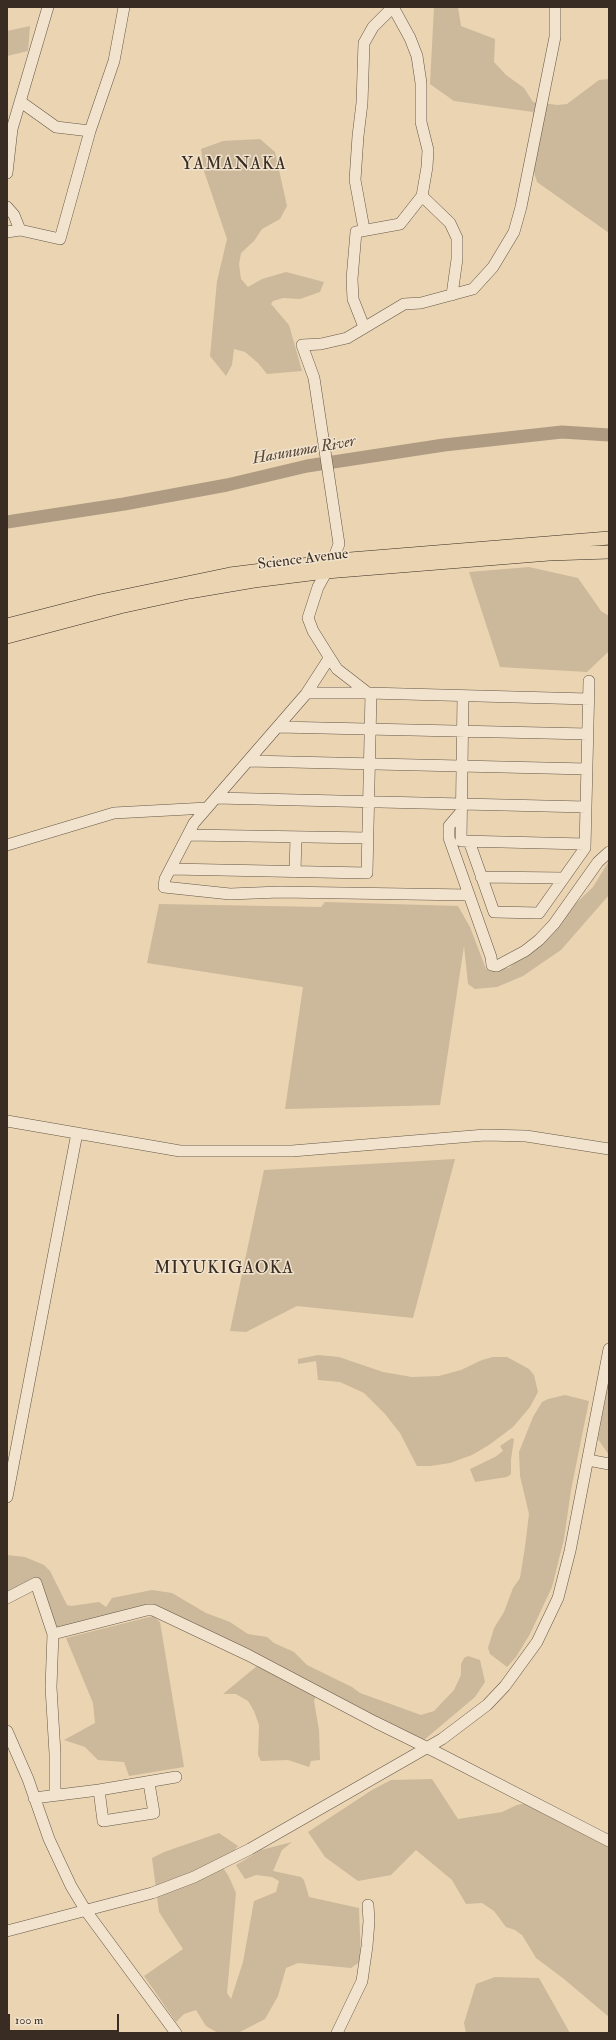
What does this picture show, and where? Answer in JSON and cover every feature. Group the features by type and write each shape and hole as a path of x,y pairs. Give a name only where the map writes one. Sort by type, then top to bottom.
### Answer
{"main road":[{"name":"Science Avenue","path":"7,625 100,601 230,574 333,560 609,538"},
{"name":"Science Avenue","path":"7,637 120,607 189,592 326,572 549,554 609,552"}],"street":[{"path":"7,173 12,129 48,7"},
{"path":"7,232 20,230 60,239 90,131 114,61 124,7"},
{"path":"364,229 355,180 362,103 364,43 373,27 393,7 410,38 417,56 421,83 421,122 428,150 427,167 422,196 400,224 391,227 364,229 356,232 352,279 353,299 364,327"},
{"path":"370,693 337,669 313,631 308,618 318,587 333,560 339,544 327,455 314,378 302,345 320,344 347,338 404,304 421,303 473,289 493,267 514,232 542,105 555,37 555,7"},
{"path":"21,102 56,127 90,131"},
{"path":"422,196 450,223 457,238 457,259 452,295"},
{"path":"7,207 14,215 20,230"},
{"path":"328,655 328,660 306,693 249,761 194,823 171,869 164,887 230,894 280,892 469,895"},
{"path":"469,841 494,912 539,913 585,848 589,681"},
{"path":"306,693 370,693 589,699"},
{"path":"171,869 367,873 370,693"},
{"path":"463,696 461,841 585,844"},
{"path":"278,727 588,734"},
{"path":"249,761 587,769"},
{"path":"216,798 369,802 461,808 586,807"},
{"path":"7,845 114,813 207,808"},
{"path":"461,808 449,826 448,832 492,965 497,966 524,951 539,940 554,924 598,862 609,852"},
{"path":"188,835 368,838"},
{"path":"295,872 296,837"},
{"path":"481,876 564,878"},
{"path":"7,1121 180,1151 292,1151 485,1135 526,1136 609,1150"},
{"path":"7,1497 78,1134"},
{"path":"7,1931 86,1911 158,1890 215,1867 250,1849 426,1748 456,1730 487,1705 505,1686 537,1642 551,1616 564,1581 609,1349"},
{"path":"588,1460 609,1464"},
{"path":"7,1598 36,1583 53,1634 51,1687 55,1754 55,1796"},
{"path":"53,1634 147,1610 154,1610 248,1655 609,1841"},
{"path":"7,1731 22,1763 60,1864 86,1911 176,2033"},
{"path":"34,1798 149,1783 176,1777"},
{"path":"99,1790 103,1821 154,1813 149,1783"},
{"path":"337,2033 362,1981 367,1946 368,1905"}],"shaded area":[{"path":"434,7 458,7 461,26 495,39 494,62 506,75 524,88 533,102 558,105 567,104 599,80 609,79 609,233 537,182 532,166 533,112 454,101 430,84"},
{"path":"30,26 28,51 7,56 7,31"},
{"path":"260,139 275,152 287,206 280,219 262,229 254,241 241,253 239,264 241,279 248,287 262,279 286,272 324,282 320,292 300,299 283,298 273,301 271,304 289,325 302,371 267,374 258,363 245,352 234,349 232,365 226,376 210,356 217,281 227,239 204,171 201,149 223,141"},
{"path":"529,567 578,578 601,611 609,616 609,651 587,672 500,667 469,572"},
{"path":"609,861 609,895 561,950 523,976 497,987 475,989 468,984 464,946 440,1105 285,1109 303,987 147,963 159,904 321,907 325,902 458,906 470,927 486,969 509,968 593,887"},
{"path":"455,1159 413,1318 297,1306 246,1332 230,1331 264,1170"},
{"path":"318,1355 339,1357 383,1372 412,1377 439,1376 461,1370 482,1360 493,1357 507,1357 529,1369 534,1375 538,1392 530,1407 513,1427 489,1445 472,1455 450,1463 417,1466 400,1433 385,1414 364,1393 340,1382 318,1380 316,1361 298,1364 298,1359"},
{"path":"609,1378 609,1455 598,1439"},
{"path":"565,1395 589,1401 571,1490 564,1539 552,1587 530,1634 516,1657 507,1667 490,1654 488,1648 494,1628 504,1612 513,1588 520,1578 525,1547 529,1514 520,1476 519,1452 533,1417 542,1402"},
{"path":"512,1438 514,1439 511,1459 511,1474 507,1477 475,1482 470,1469 495,1457 503,1451 500,1446"},
{"path":"7,1555 25,1557 44,1565 50,1571 67,1605 71,1606 99,1602 106,1607 112,1598 152,1590 172,1593 206,1613 230,1622 248,1634 267,1637 274,1643 294,1652 307,1665 352,1687 360,1693 421,1715 434,1711 454,1690 461,1675 461,1664 464,1658 468,1656 480,1660 485,1682 475,1697 424,1740 316,1695 314,1701 319,1730 320,1760 311,1761 309,1767 288,1760 261,1761 258,1755 259,1725 254,1711 248,1701 236,1694 223,1694 263,1661 155,1608 58,1630 41,1588 7,1592"},
{"path":"153,1616 160,1622 184,1767 129,1776 124,1762 98,1760 85,1747 64,1740 95,1723 93,1703 66,1638"},
{"path":"432,1779 458,1819 502,1812 517,1805 527,1803 609,1846 609,2017 564,1979 536,1958 522,1935 515,1930 506,1927 494,1911 482,1903 466,1904 452,1880 416,1850 391,1875 358,1881 325,1857 308,1832 372,1790 391,1780"},
{"path":"219,1833 238,1846 233,1852 218,1860 229,1877 236,1893 227,1993 231,1999 243,1962 254,1901 276,1892 279,1881 272,1877 256,1875 245,1879 236,1865 261,1850 292,1842 282,1850 273,1871 301,1877 304,1880 309,1897 359,1908 361,1961 351,1968 298,1963 286,1968 278,1996 265,2019 238,2033 218,2033 206,2026 196,2010 184,2014 176,2022 144,1976 183,1949 159,1912 152,1858 164,1852"},
{"path":"495,1977 539,1978 570,2033 466,2033 464,2023 476,1984"}],"waterway":[{"name":"Hasunuma River","path":"7,522 124,504 227,485 307,466 444,445 562,432 609,435"}],"district":[{"name":"YAMANAKA","path":"234,165"},
{"name":"MIYUKIGAOKA","path":"224,1269"}]}
